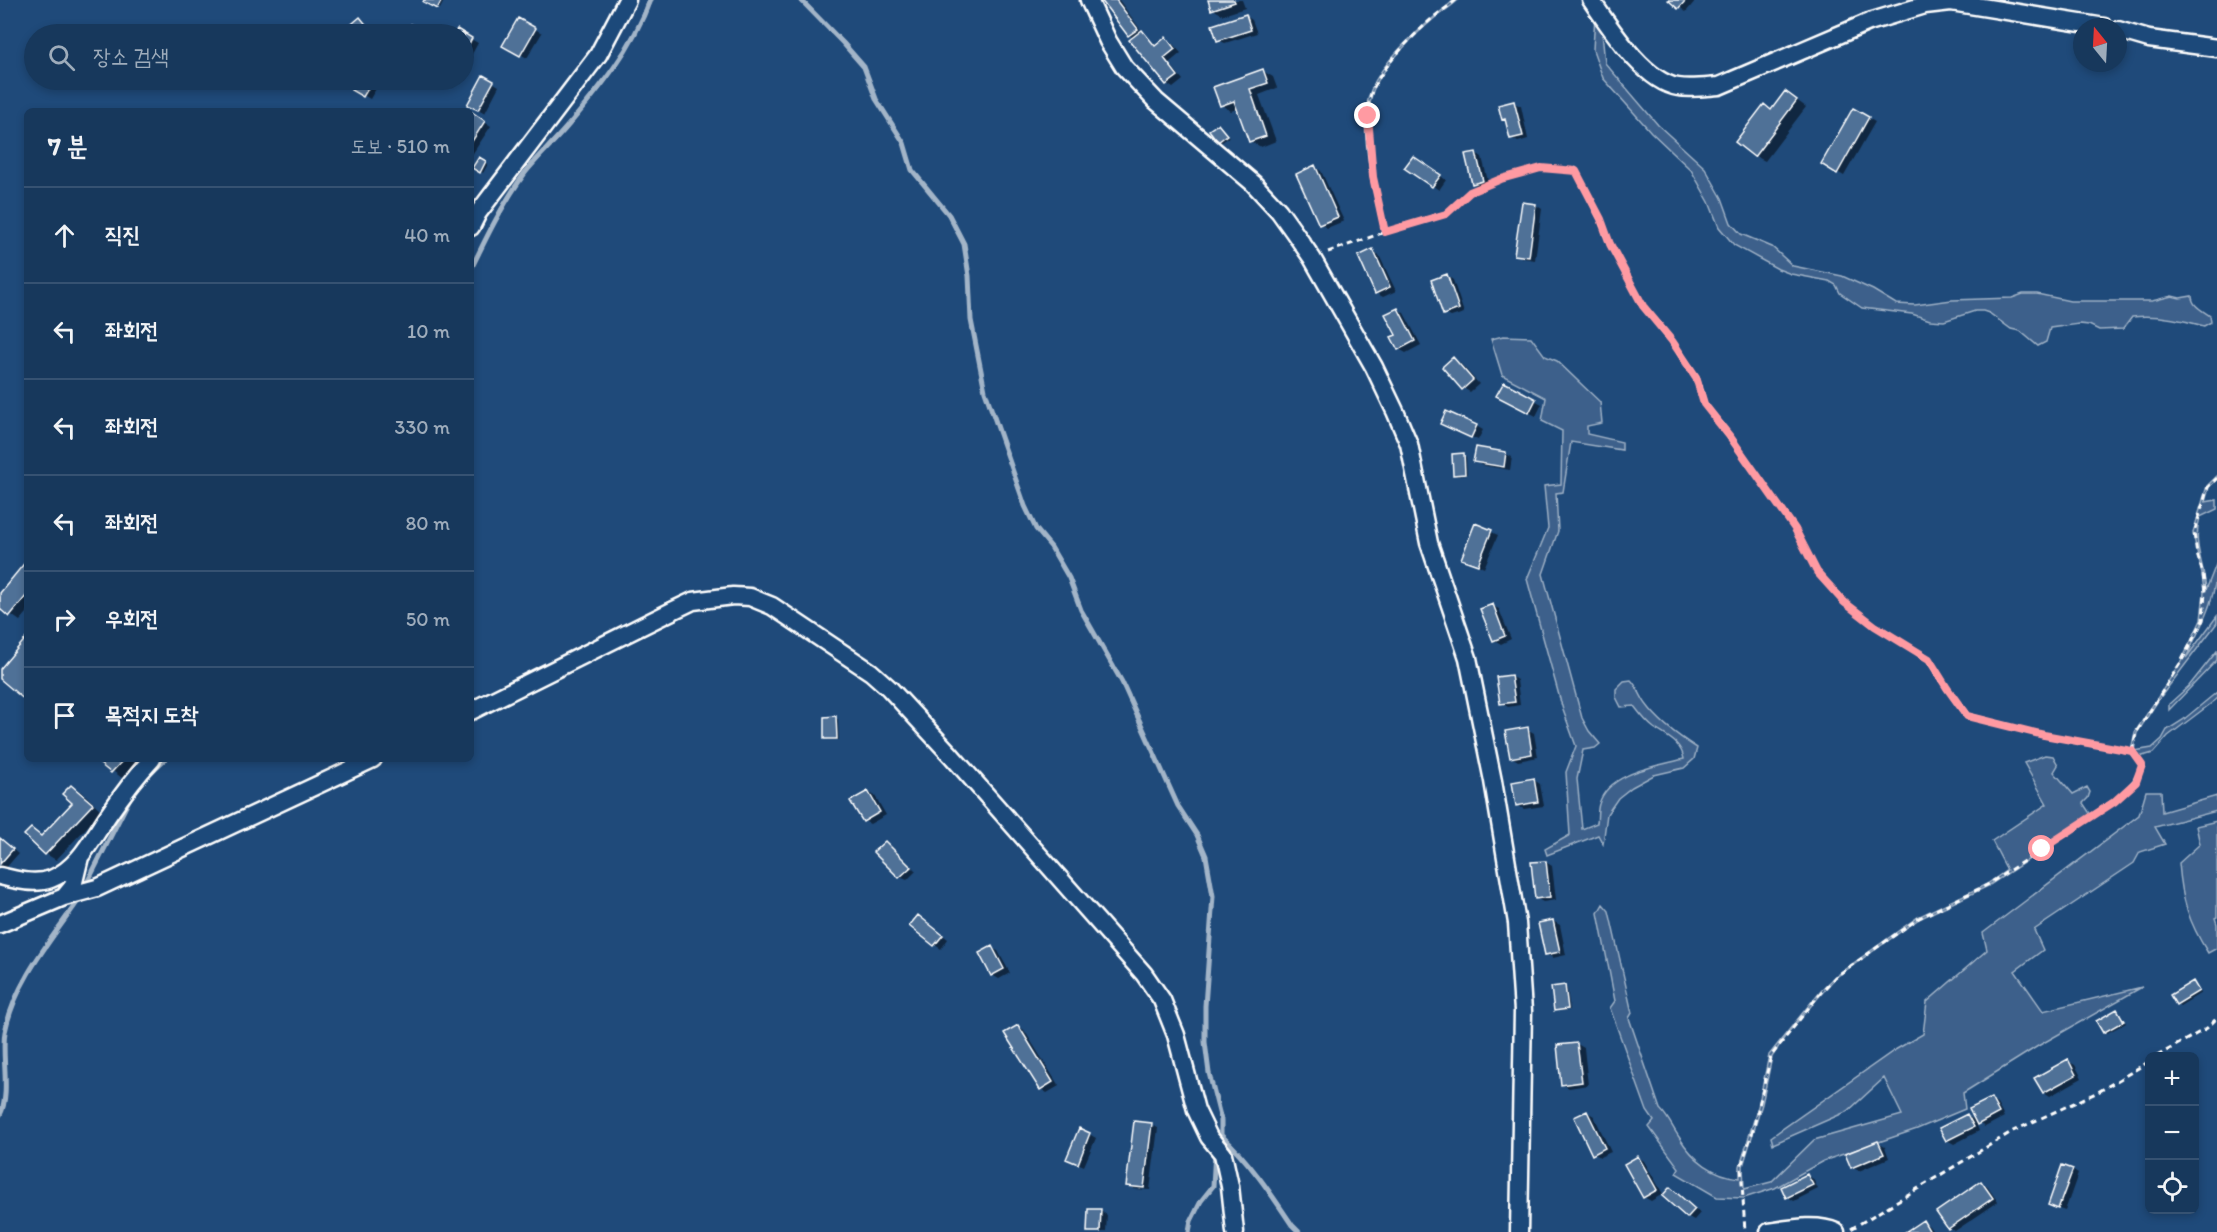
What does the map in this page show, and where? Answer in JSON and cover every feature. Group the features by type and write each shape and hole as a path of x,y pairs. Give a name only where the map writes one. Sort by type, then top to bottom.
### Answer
{"street":[{"path":"474,221 598,55 627,0"},
{"path":"1089,0 1108,41 1124,68 1156,101 1253,183 1279,211 1312,258 1374,367 1409,444 1429,543 1467,658 1508,865 1522,970 1519,1232"},
{"path":"1592,0 1621,42 1654,75 1675,87 1693,88 1719,86 1869,22 1925,5 1952,2 2073,22"},
{"path":"2127,33 2149,39 2217,48"},
{"path":"474,710 672,611 693,602 717,597 750,597 772,606 871,672 889,688 1035,850 1144,974 1162,1000 1176,1035 1196,1110 1209,1137 1223,1154 1230,1186 1235,1232"},
{"path":"0,876 19,880 50,879 63,872 80,856 110,812 150,762"},
{"path":"0,924 64,897 96,888 367,762"},
{"path":"64,897 73,886 80,856"},
{"path":"1769,1232 1813,1228 1836,1232"}],"path":[{"path":"1385,232 1369,146 1368,116 1372,92 1383,72 1408,43 1428,22 1456,0"},
{"path":"1312,258 1385,232 1446,214 1470,192 1501,179 1541,168 1576,171 1601,219 1610,244 1643,306 1672,341 1696,377 1704,404 1731,438 1795,529 1817,572 1844,602 1875,626 1929,659 1967,716 2044,735 2132,751 2142,765 2136,782 2114,802 1987,885 1918,918 1834,978 1785,1035 1771,1056 1761,1104 1741,1166 1745,1232"},
{"path":"2132,751 2136,733 2181,662 2203,620 2204,583 2194,533 2208,487 2217,478"},
{"path":"2164,1052 2207,1028 2217,1018"},
{"path":"1846,1232 2013,1131 2098,1092 2145,1064"}],"shaded area":[{"path":"1454,0 1458,0 1422,29 1396,56 1375,85 1372,94 1368,127 1369,145 1385,230 1383,231 1366,141 1365,122 1371,90 1396,52"},
{"path":"1595,14 1601,23 1605,63 1658,125 1705,168 1722,198 1731,223 1741,234 1772,247 1793,266 1842,276 1873,290 1896,304 1915,305 1952,300 2012,298 2023,294 2037,294 2070,301 2152,301 2172,296 2180,298 2192,296 2196,305 2210,316 2211,322 2204,326 2168,318 2141,316 2132,317 2123,329 2099,330 2089,325 2079,324 2050,328 2046,342 2038,346 2020,331 2011,329 1983,311 1975,311 1944,321 1930,320 1912,314 1862,308 1840,293 1836,285 1829,281 1791,274 1778,269 1734,245 1719,227 1709,202 1691,170 1651,132 1603,78 1593,50"},
{"path":"1576,168 1602,219 1611,243 1644,305 1673,340 1698,376 1706,403 1796,528 1818,571 1845,601 1876,625 1929,658 1968,714 2045,734 2131,750 2135,732 2181,662 2201,620 2204,592 2193,533 2207,486 2217,476 2217,480 2209,487 2205,502 2217,500 2217,509 2200,517 2197,536 2206,590 2217,562 2214,588 2207,612 2186,658 2217,616 2217,623 2159,699 2137,733 2134,751 2152,748 2162,739 2167,730 2217,692 2217,699 2168,736 2153,753 2139,757 2144,765 2137,783 2115,803 1988,886 1919,919 1835,978 1786,1035 1772,1057 1762,1104 1743,1166 1744,1189 1771,1182 1814,1140 1902,1115 1884,1078 1848,1111 1773,1144 1771,1137 1895,1050 1923,1034 1927,1002 1987,950 1983,933 2139,815 2146,791 2161,791 2162,812 2217,796 2217,811 2155,827 2165,844 2140,852 2134,863 2034,930 2043,950 2015,971 2043,1011 2142,987 2038,1046 1963,1093 1965,1109 1917,1129 1823,1161 1775,1188 1744,1198 1717,1197 1676,1173 1679,1168 1649,1127 1654,1121 1647,1111 1610,1008 1615,1001 1598,913 1603,904 1609,911 1632,1013 1629,1018 1660,1109 1698,1160 1721,1174 1740,1178 1740,1166 1759,1103 1769,1055 1821,990 1834,977 1918,917 1987,884 2007,870 1992,841 2047,804 2024,763 2045,755 2053,756 2058,765 2054,772 2073,794 2087,787 2090,792 2083,803 2091,815 2127,788 2141,765 2132,753 2044,737 1966,717 1928,660 1874,627 1843,602 1816,573 1793,529 1773,498 1703,404 1695,377 1671,342 1642,307 1608,244 1599,220 1575,172"},
{"path":"1503,336 1531,337 1545,356 1557,361 1600,402 1602,423 1587,426 1587,434 1622,442 1622,450 1571,442 1563,492 1556,493 1558,531 1543,574 1582,718 1600,744 1595,748 1583,750 1577,779 1582,829 1597,823 1599,804 1604,793 1612,784 1635,772 1684,759 1677,744 1651,726 1634,706 1621,707 1616,697 1616,689 1624,681 1631,680 1657,717 1697,748 1694,759 1684,768 1654,775 1618,798 1607,814 1603,844 1598,835 1547,855 1545,849 1570,835 1566,772 1576,746 1563,710 1527,579 1548,528 1544,486 1561,484 1562,431 1542,421 1546,398 1502,375 1491,339"},
{"path":"2217,651 2217,660 2169,710 2169,704 2189,686"},
{"path":"2217,821 2217,917 2215,918 2217,948 2208,953 2195,931 2187,910 2179,863 2200,844 2196,826"}],"building":[{"path":"424,0 442,0 437,9 423,2"},
{"path":"1101,0 1116,0 1138,29 1128,36"},
{"path":"1208,0 1234,0 1235,2 1211,10"},
{"path":"1668,0 1686,0 1678,9"},
{"path":"1246,14 1251,30 1217,41 1212,25"},
{"path":"360,17 366,24 352,24"},
{"path":"518,18 536,28 520,56 502,46"},
{"path":"1142,30 1155,46 1166,37 1175,49 1164,58 1178,76 1166,85 1129,40"},
{"path":"1263,69 1268,83 1250,89 1266,136 1249,142 1234,101 1220,106 1213,87"},
{"path":"483,75 494,81 478,110 467,105"},
{"path":"351,90 367,90 363,97"},
{"path":"1785,91 1797,100 1754,157 1735,142 1764,104 1771,110"},
{"path":"1514,101 1523,136 1510,139 1505,119 1502,120 1498,105"},
{"path":"1853,108 1869,117 1837,174 1821,164"},
{"path":"474,113 485,121 474,138"},
{"path":"1218,124 1227,135 1218,142 1209,130"},
{"path":"1476,152 1483,181 1472,184 1465,154"},
{"path":"1413,156 1441,175 1432,187 1404,168"},
{"path":"479,157 486,161 480,173 474,169"},
{"path":"1315,165 1338,217 1319,225 1296,174"},
{"path":"1522,202 1536,204 1529,257 1514,255"},
{"path":"1373,249 1390,287 1375,294 1358,256"},
{"path":"1447,274 1459,309 1443,315 1431,280"},
{"path":"1398,308 1415,341 1398,350 1391,337 1396,335 1385,314"},
{"path":"1453,357 1473,380 1462,390 1442,367"},
{"path":"1504,382 1536,399 1529,413 1496,396"},
{"path":"1446,411 1477,425 1471,438 1440,424"},
{"path":"1476,447 1506,452 1504,467 1473,462"},
{"path":"1464,453 1465,474 1453,475 1452,454"},
{"path":"1475,523 1492,530 1478,565 1461,559"},
{"path":"24,564 24,599 9,617 0,609 0,593"},
{"path":"1493,604 1505,636 1493,641 1480,609"},
{"path":"24,641 24,699 0,679 0,669"},
{"path":"1511,675 1515,702 1500,704 1496,677"},
{"path":"836,716 837,739 824,739 824,717"},
{"path":"1528,727 1532,754 1510,758 1505,731"},
{"path":"98,762 121,762 111,773"},
{"path":"1534,778 1538,802 1516,806 1512,782"},
{"path":"71,785 93,804 45,855 24,835 31,828 41,836 72,803 62,794"},
{"path":"868,791 880,812 863,822 850,801"},
{"path":"0,838 13,849 0,864"},
{"path":"885,841 911,867 899,878 873,852"},
{"path":"1546,861 1550,897 1535,899 1531,862"},
{"path":"918,915 943,935 934,946 909,926"},
{"path":"1553,920 1560,952 1545,955 1538,923"},
{"path":"992,946 1004,969 991,976 979,953"},
{"path":"2193,981 2199,991 2176,1005 2170,995"},
{"path":"1565,985 1568,1009 1554,1011 1551,987"},
{"path":"2117,1009 2124,1021 2103,1033 2096,1021"},
{"path":"1018,1025 1053,1082 1040,1090 1004,1033"},
{"path":"1577,1043 1582,1082 1561,1085 1557,1045"},
{"path":"2068,1059 2076,1075 2043,1093 2034,1078"},
{"path":"1991,1098 1999,1113 1977,1125 1969,1109"},
{"path":"1587,1111 1605,1148 1592,1155 1574,1117"},
{"path":"1967,1114 1974,1127 1946,1141 1939,1128"},
{"path":"1134,1121 1152,1123 1144,1188 1126,1186"},
{"path":"1079,1128 1090,1133 1078,1164 1066,1159"},
{"path":"1878,1141 1884,1154 1851,1168 1845,1154"},
{"path":"1638,1156 1657,1190 1643,1198 1624,1164"},
{"path":"2062,1165 2073,1169 2058,1209 2048,1205"},
{"path":"1807,1174 1813,1185 1786,1198 1781,1187"},
{"path":"1981,1181 1993,1198 1948,1229 1936,1212"},
{"path":"1670,1187 1695,1209 1687,1218 1662,1196"},
{"path":"1088,1209 1101,1209 1100,1232 1087,1232"},
{"path":"1923,1220 1930,1232 1905,1232"}],"waterway":[{"path":"474,263 517,184 614,68 634,35 650,0"},
{"path":"801,0 864,67 876,99 904,143 912,170 949,215 964,244 969,276 971,320 985,391 1025,506 1036,529 1051,547 1069,578 1081,610 1122,682 1178,806 1197,835 1206,856 1213,896 1205,1006 1205,1042 1209,1073 1221,1120 1219,1142"},
{"path":"148,775 162,762"},
{"path":"85,887 131,796"},
{"path":"0,1115 5,1096 4,1042 10,1013 36,961 80,898"},
{"path":"1221,1135 1268,1189 1299,1232"},
{"path":"1189,1232 1191,1221 1201,1201 1213,1186 1215,1151"}],"route":[{"path":"1368,116 1373,177 1385,232 1446,214 1470,192 1501,179 1541,168 1576,171 1601,219 1623,271 1643,306 1672,341 1696,377 1704,404 1774,497 1795,529 1817,572 1844,602 1875,626 1929,659 1967,716 2072,741 2132,751 2142,765 2136,782 2114,802 2042,849"}]}
